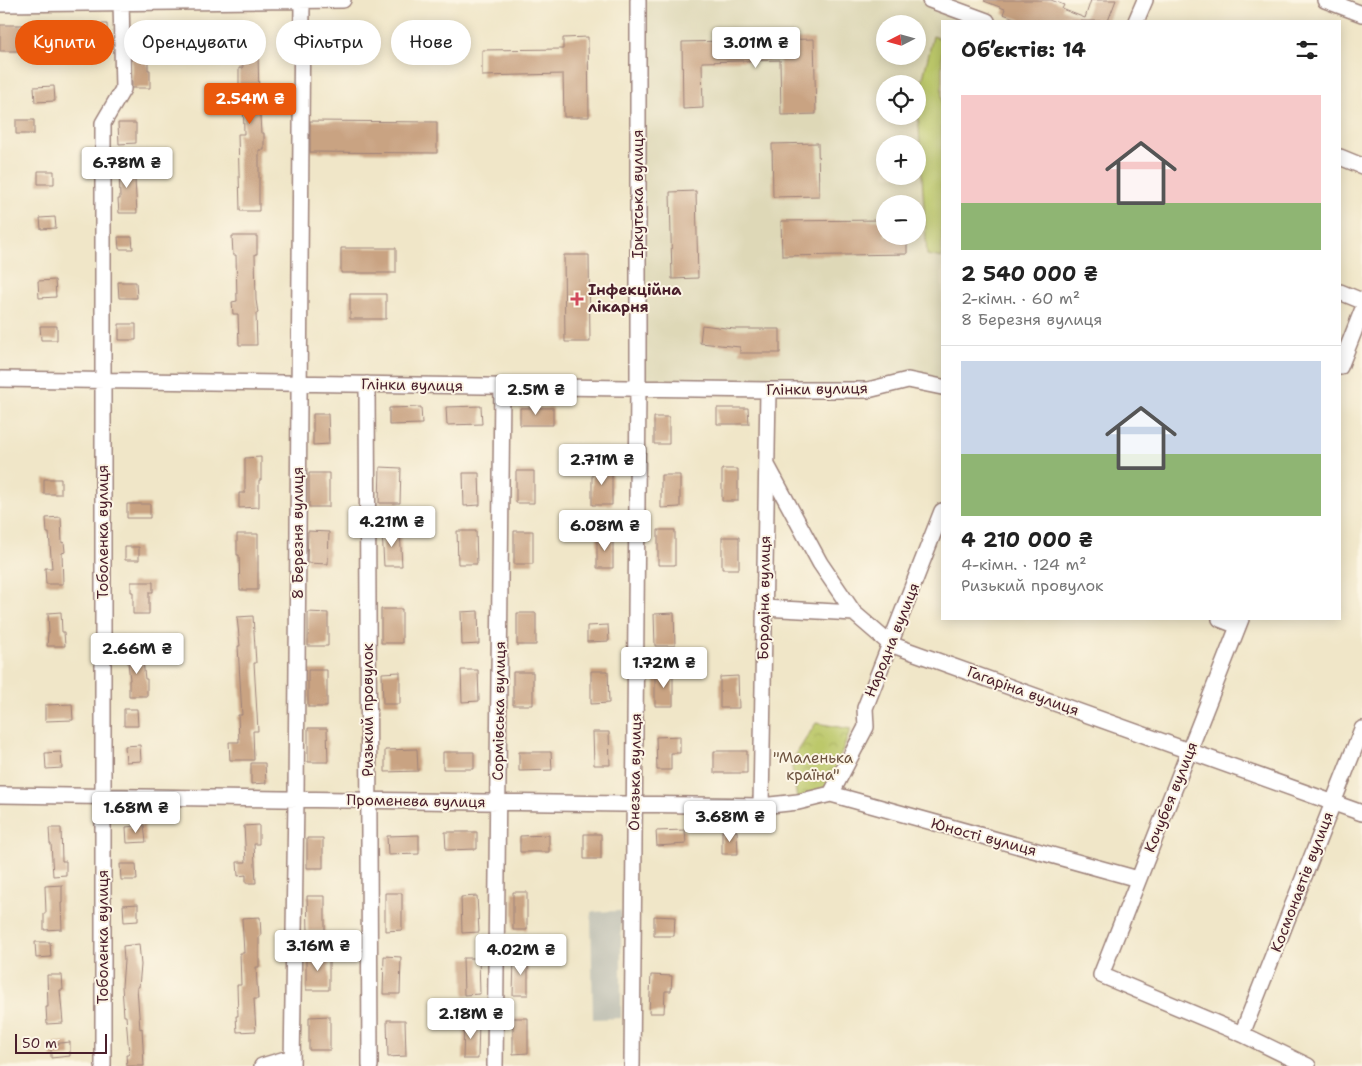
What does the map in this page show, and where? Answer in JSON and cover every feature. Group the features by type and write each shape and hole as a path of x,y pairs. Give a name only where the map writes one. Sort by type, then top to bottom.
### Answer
{"street":[{"name":"8 Березня вулиця","path":"292,1062 296,799 302,0"},
{"path":"0,4 343,0"},
{"name":"Іркутська вулиця","path":"638,0 638,388"},
{"path":"930,0 984,20"},
{"path":"1136,20 1145,0"},
{"path":"1325,0 1362,14"},
{"name":"Тоболенка вулиця","path":"102,1066 103,123 123,88 121,2"},
{"path":"1341,157 1362,166"},
{"path":"1341,292 1362,300"},
{"path":"1341,364 1362,311"},
{"name":"Глінки вулиця","path":"0,379 768,390 868,390 908,380 941,386"},
{"name":"Ризький провулок","path":"367,384 370,1066"},
{"name":"Сормівська вулиця","path":"494,1066 502,386"},
{"name":"Онезька вулиця","path":"632,1066 638,388"},
{"name":"Бородіна вулиця","path":"761,806 768,390"},
{"name":"Гагаріна вулиця","path":"767,465 820,563 854,613 890,644 1362,813"},
{"name":"Народна вулиця","path":"831,794 866,727 865,708 941,514"},
{"path":"764,608 854,613"},
{"path":"1226,620 1239,622"},
{"name":"Кочубея вулиця","path":"1239,622 1101,975 1242,1034"},
{"name":"Космонавтів вулиця","path":"1242,1034 1362,729"},
{"name":"Променева вулиця","path":"0,795 761,806 798,802 831,794"},
{"name":"Юності вулиця","path":"831,794 1138,879"},
{"path":"1242,1034 1308,1066"},
{"path":"262,1066 292,1062"}],"shaded area":[{"path":"638,0 930,0 984,20 941,20 941,39 933,36 924,75 876,75 876,125 919,125 919,135 876,135 876,185 923,185 923,195 876,195 876,245 926,245 926,239 927,255 941,258 941,387 908,380 868,390 638,388"},
{"path":"621,911 621,1018 593,1019 591,912"}],"green space":[{"path":"933,36 941,39 941,258 927,255 926,195 923,195 923,185 926,185 926,135 919,135 919,125 926,125 926,75 924,75"},
{"name":"\"Маленька країна\"","path":"816,723 851,729 826,792 797,799 791,762"}],"building":[{"path":"1051,0 1064,5 1062,9 1085,18 1091,0 1116,0 1108,20 1021,20 1003,14 1005,9 984,1"},
{"path":"0,25 15,25 15,51 0,51"},
{"path":"588,37 589,117 564,117 563,74 482,76 482,50 563,49 563,38"},
{"path":"814,39 816,114 781,115 780,60 702,62 703,108 683,109 682,42"},
{"path":"132,65 148,65 148,70 150,70 150,88 132,88"},
{"path":"243,65 258,65 261,133 264,133 264,150 259,150 259,211 240,211 238,134 244,134 243,87 239,88 239,68 243,68"},
{"path":"54,86 55,101 35,102 34,87"},
{"path":"16,120 34,120 34,134 16,134"},
{"path":"310,121 437,122 437,153 310,152"},
{"path":"118,123 136,123 136,143 119,144"},
{"path":"818,143 819,196 773,197 772,144"},
{"path":"134,163 137,213 119,213 119,164"},
{"path":"38,171 54,171 54,184 38,184"},
{"path":"696,191 698,278 672,279 670,192"},
{"path":"55,217 56,228 41,229 40,218"},
{"path":"876,220 876,245 907,245 907,254 782,256 781,221"},
{"path":"232,236 257,236 257,254 255,254 258,313 256,313 257,345 239,345 238,314 233,314 232,302 237,301 236,255 233,255"},
{"path":"118,237 132,237 133,249 119,249"},
{"path":"341,248 396,248 396,273 341,273"},
{"name":"Інфекційна лікарня","path":"564,255 589,255 590,342 565,342"},
{"path":"55,280 56,297 39,298 38,281"},
{"path":"118,282 136,282 137,298 119,298"},
{"path":"350,294 386,294 386,319 350,319"},
{"path":"119,324 136,324 136,340 119,340"},
{"path":"702,325 734,329 780,329 780,353 740,353 740,347 700,343"},
{"path":"40,326 57,326 57,340 41,340"},
{"path":"481,406 482,424 447,425 446,407"},
{"path":"421,407 422,424 389,425 389,408"},
{"path":"520,408 553,408 553,425 520,425"},
{"path":"717,408 748,408 749,424 717,424"},
{"path":"313,414 328,414 329,444 313,445"},
{"path":"654,417 669,417 669,444 654,444"},
{"path":"261,457 259,507 239,508 239,493 245,493 245,458"},
{"path":"592,466 612,466 612,505 592,505"},
{"path":"380,467 401,468 400,503 379,503"},
{"path":"722,469 738,469 738,501 722,501"},
{"path":"516,471 534,471 534,503 516,503"},
{"path":"309,473 329,473 329,507 309,507"},
{"path":"463,473 479,473 480,505 464,506"},
{"path":"661,475 680,475 680,507 661,508"},
{"path":"44,479 61,479 61,494 44,494"},
{"path":"127,504 150,504 150,518 127,518"},
{"path":"61,517 62,543 64,542 65,552 62,553 63,584 46,584 45,568 52,568 46,518"},
{"path":"400,530 402,566 384,566 382,531"},
{"path":"658,530 675,530 675,565 658,565"},
{"path":"308,531 329,532 328,564 307,563"},
{"path":"457,531 476,531 477,564 458,564"},
{"path":"514,531 533,531 533,564 514,564"},
{"path":"237,534 258,534 258,590 240,590"},
{"path":"597,535 613,535 613,568 597,568"},
{"path":"722,537 739,537 739,569 722,569"},
{"path":"125,547 139,547 139,560 125,560"},
{"path":"131,582 153,582 153,592 149,592 149,614 133,614"},
{"path":"381,609 402,609 402,643 381,643"},
{"path":"478,611 479,644 462,645 461,612"},
{"path":"61,612 65,646 47,646 49,633 48,613"},
{"path":"308,612 328,613 328,646 308,646"},
{"path":"517,613 536,613 536,645 517,645"},
{"path":"674,613 675,646 655,646 654,614"},
{"path":"253,616 258,731 253,731 254,760 230,760 229,742 239,742 238,715 242,715 238,646 240,646 237,617"},
{"path":"608,625 609,641 587,642 587,626"},
{"path":"142,651 145,679 147,679 147,696 129,696 130,680 127,653"},
{"path":"308,670 327,670 327,707 308,707"},
{"path":"461,670 478,670 479,701 462,702"},
{"path":"591,671 608,671 609,703 591,704"},
{"path":"400,672 400,704 383,704 382,673"},
{"path":"513,672 533,672 533,705 513,705"},
{"path":"655,672 673,672 673,706 655,706"},
{"path":"738,676 739,708 720,708 720,677"},
{"path":"72,704 73,720 45,721 45,705"},
{"path":"124,709 137,709 138,726 124,726"},
{"path":"308,728 327,728 328,762 308,762"},
{"path":"593,732 609,732 610,765 594,765"},
{"path":"680,736 680,753 671,753 671,770 657,770 656,737"},
{"path":"140,745 141,761 126,762 125,746"},
{"path":"417,749 418,771 385,772 385,750"},
{"path":"714,751 747,751 747,773 714,773"},
{"path":"61,752 62,768 46,769 45,753"},
{"path":"443,752 474,752 474,769 443,769"},
{"path":"519,752 551,752 552,770 519,771"},
{"path":"251,763 265,763 266,783 251,784"},
{"path":"144,825 146,842 127,843 126,827"},
{"path":"259,825 259,844 254,844 256,883 246,883 246,875 238,876 237,862 246,862 244,826"},
{"path":"49,828 61,828 62,861 66,861 66,875 53,876"},
{"path":"685,830 686,844 657,846 656,831"},
{"path":"722,831 737,831 738,854 722,854"},
{"path":"445,832 477,832 477,849 446,850"},
{"path":"584,834 601,834 601,859 584,859"},
{"path":"419,835 419,854 388,855 387,836"},
{"path":"549,835 549,852 520,852 520,836"},
{"path":"307,838 323,838 323,868 307,868"},
{"path":"120,864 136,864 137,880 121,880"},
{"path":"62,885 62,929 44,930 44,913 46,913 45,886"},
{"path":"513,892 527,892 527,930 513,930"},
{"path":"385,893 402,893 402,930 385,931"},
{"path":"307,896 325,896 325,931 308,931"},
{"path":"477,896 479,932 462,933 461,897"},
{"path":"138,904 138,921 124,922 123,905"},
{"path":"654,916 675,917 674,936 654,936"},
{"path":"260,917 259,967 256,967 258,999 254,999 256,1031 237,1032 237,985 241,985 240,953 244,953 242,918"},
{"path":"35,942 50,942 51,957 36,958"},
{"path":"139,944 141,965 139,987 137,987 144,1066 127,1066 126,1055 129,1055 122,986 123,946"},
{"path":"306,954 329,954 329,990 306,990"},
{"path":"384,956 401,957 400,994 383,994"},
{"path":"514,957 528,957 528,995 513,995"},
{"path":"463,958 479,958 480,994 464,995"},
{"path":"47,975 62,975 63,990 60,990 63,1023 47,1024"},
{"path":"651,975 672,976 671,991 665,991 664,1013 649,1013"},
{"path":"330,1016 330,1050 309,1050 309,1017"},
{"path":"513,1018 528,1018 528,1053 513,1054"},
{"path":"387,1020 405,1020 406,1056 388,1057"},
{"path":"464,1021 479,1021 478,1059 463,1059"},
{"path":"70,1042 70,1056 51,1058 51,1044"}],"place":[{"name":"Інфекційна лікарня","path":"577,299"}]}
